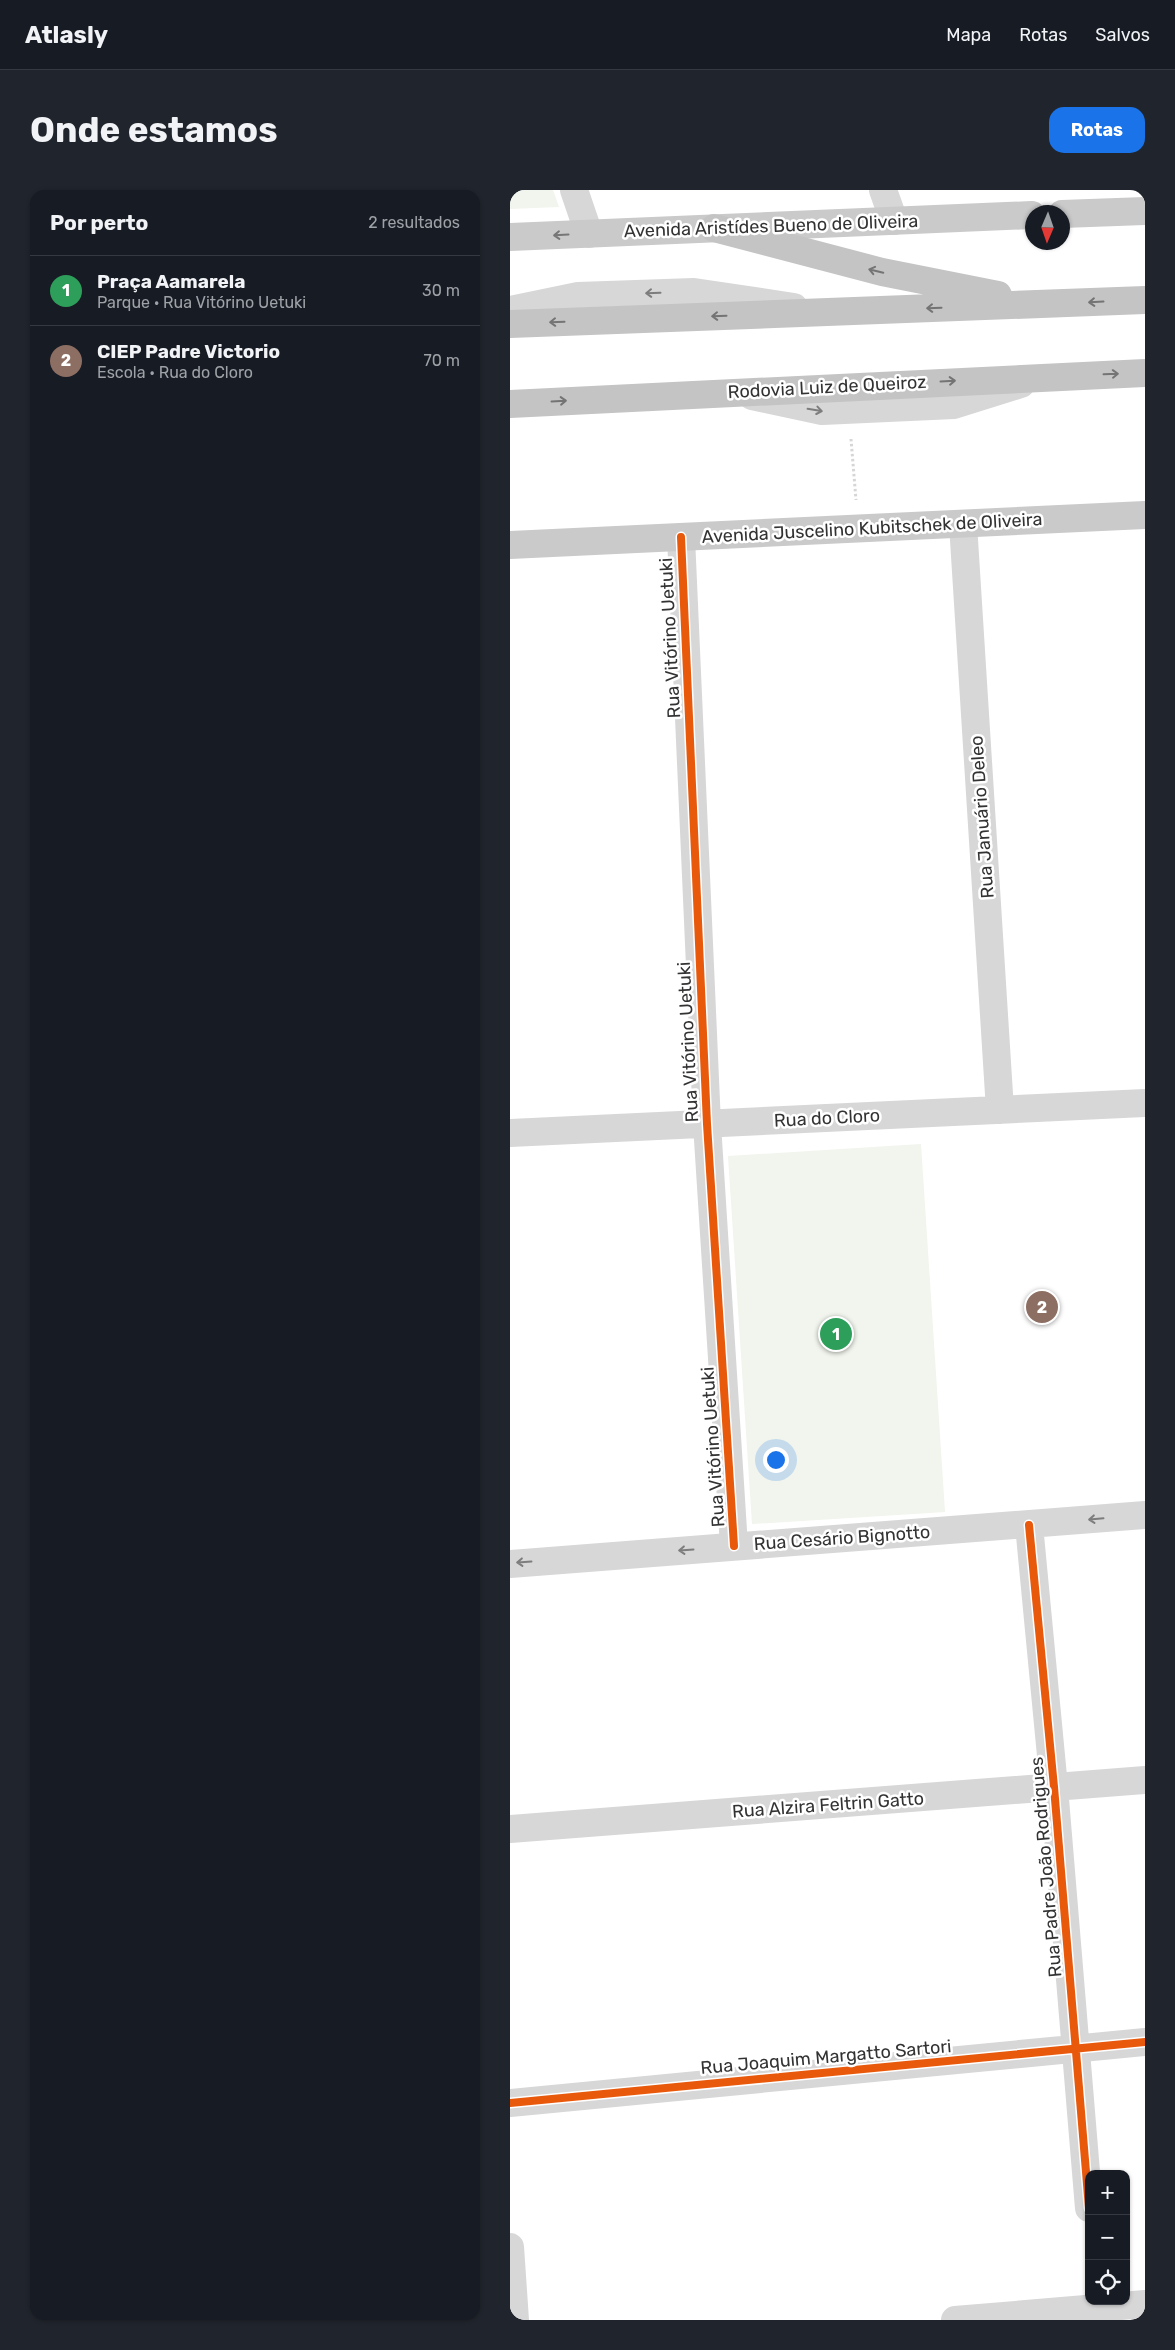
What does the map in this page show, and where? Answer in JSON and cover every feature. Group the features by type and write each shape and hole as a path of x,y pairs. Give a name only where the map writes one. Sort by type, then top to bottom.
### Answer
{"highway":[{"path":"714,228 882,272 1044,304"},
{"path":"510,324 1145,300"},
{"name":"Rodovia Luiz de Queiroz","path":"510,404 1047,376 1145,373"}],"main road":[{"path":"1070,214 1145,211"},
{"name":"Avenida Aristídes Bueno de Oliveira","path":"510,237 1025,216"},
{"name":"Avenida Juscelino Kubitschek de Oliveira","path":"510,545 1145,515"}],"street":[{"path":"574,190 589,234"},
{"path":"883,190 894,221"},
{"path":"510,310 578,296 694,292 823,312"},
{"name":"Rua Januário Deleo","path":"963,524 1000,1110"},
{"name":"Rua Vitórino Uetuki","path":"681,537 707,1124 734,1546"},
{"name":"Rua do Cloro","path":"510,1133 1145,1103"},
{"name":"Rua Cesário Bignotto","path":"510,1564 1145,1515"},
{"name":"Rua Padre João Rodrigues","path":"1029,1525 1054,1787 1086,2170"},
{"name":"Rua Alzira Feltrin Gatto","path":"510,1829 1145,1780"},
{"name":"Rua Joaquim Margatto Sartori","path":"510,2103 1145,2042"},
{"path":"510,2247 515,2320"},
{"path":"955,2320 1145,2304"}],"path":[{"path":"851,436 859,528"}],"shaded area":[{"path":"510,190 553,190 559,207 510,209"},
{"path":"921,1144 945,1512 752,1524 728,1156"}],"cycle path":[{"path":"681,537 707,1124 734,1546"},
{"path":"1029,1525 1054,1787 1086,2170"},
{"path":"510,2103 1145,2042"}],"place":[{"name":"CIEP Padre Victorio","path":"1042,1307"},
{"name":"Praça Aamarela","path":"836,1334"}]}
